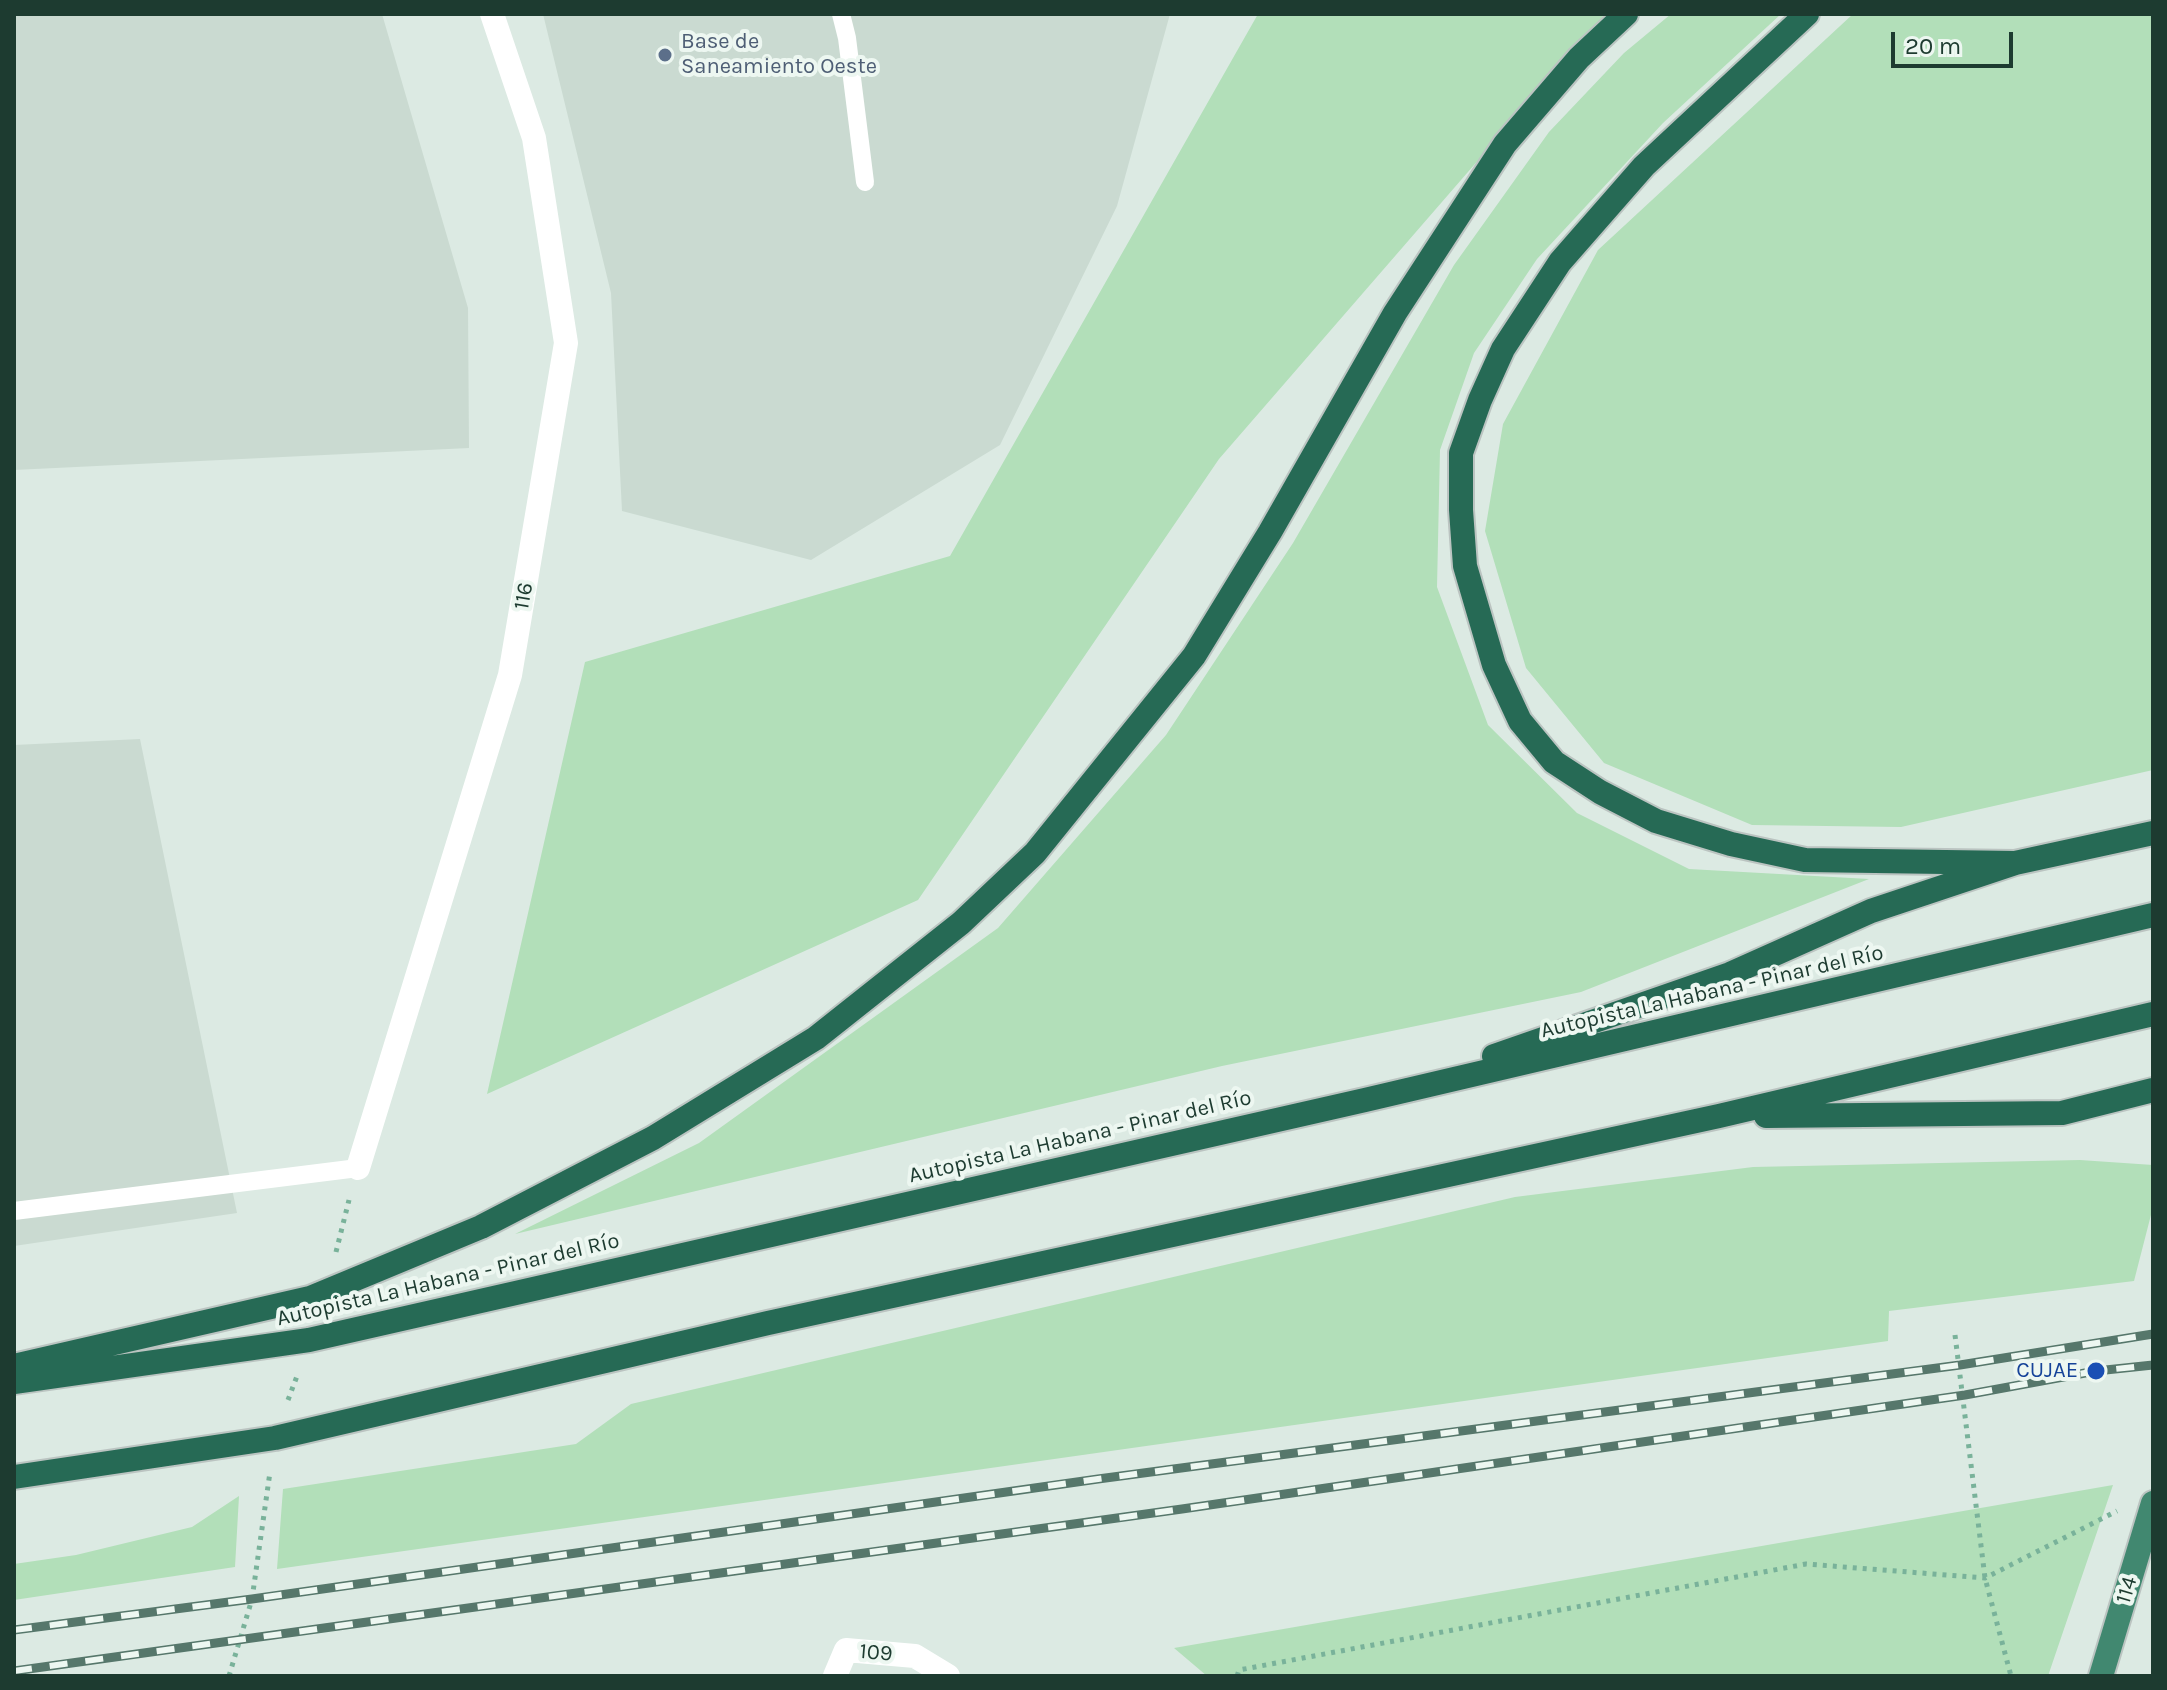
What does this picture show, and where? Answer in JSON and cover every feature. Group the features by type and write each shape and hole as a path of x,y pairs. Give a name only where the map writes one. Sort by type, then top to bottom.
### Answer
{"highway":[{"path":"14,1366 310,1298 481,1227 653,1138 816,1038 961,923 1035,853 1194,656 1270,532 1395,313 1505,144 1579,58 1626,14"},
{"path":"1807,14 1644,166 1560,262 1503,349 1461,453 1465,566 1494,665 1520,721 1554,762 1600,792 1656,821 1731,844 1805,860 2015,863"},
{"path":"1365,1100 1730,974 1871,911 2015,863 2153,833"},
{"name":"Autopista La Habana - Pinar del Río","path":"14,1382 309,1340 1365,1100 2153,915"},
{"path":"14,1477 275,1438 768,1323 1719,1116 2153,1014"},
{"path":"1719,1116 2062,1113 2153,1090"},
{"name":"114","path":"2102,1673 2153,1503"}],"street":[{"name":"116","path":"358,1168 510,675 566,343 534,138 492,14"},
{"name":"109","path":"835,1676 846,1650 915,1656 948,1676"}],"lane":[{"path":"841,14 847,38 865,182"},
{"path":"14,1211 358,1168"}],"path":[{"path":"1955,1335 1985,1578 2011,1676"},
{"path":"1237,1676 1239,1670 1806,1564 1985,1578 2125,1507"}],"shaded area":[{"path":"14,14 382,14 468,308 469,448 14,470"},
{"path":"543,14 1170,14 1117,206 1000,445 811,560 622,511 611,293"},
{"path":"140,739 237,1213 14,1246 14,745"}],"green space":[{"path":"1258,14 1605,14 1219,459 918,900 487,1094 585,662 950,556"},
{"path":"1671,14 1781,14 1663,123 1537,259 1474,353 1440,450 1437,587 1488,725 1577,813 1689,869 1869,879 1581,992 1222,1066 515,1234 699,1143 998,928 1166,735 1293,543 1454,265 1549,132 1624,53"},
{"path":"1853,14 2153,14 2153,770 1901,827 1752,825 1604,763 1526,668 1485,531 1503,424 1598,250"},
{"path":"2080,1160 2153,1165 2153,1207 2134,1281 1889,1311 1888,1341 277,1569 283,1489 576,1444 631,1404 1515,1197 1753,1167"},
{"path":"2113,1485 2048,1676 1207,1676 1174,1648"},
{"path":"239,1496 235,1567 14,1600 14,1564 76,1555 192,1527"}],"railway":[{"path":"14,1630 1098,1479 1960,1365 2153,1334"},
{"path":"14,1671 1182,1509 1965,1395 2096,1371 2153,1365"}],"place":[{"name":"Base de Saneamiento Oeste","path":"665,55"},
{"name":"CUJAE","path":"2096,1371"}]}
